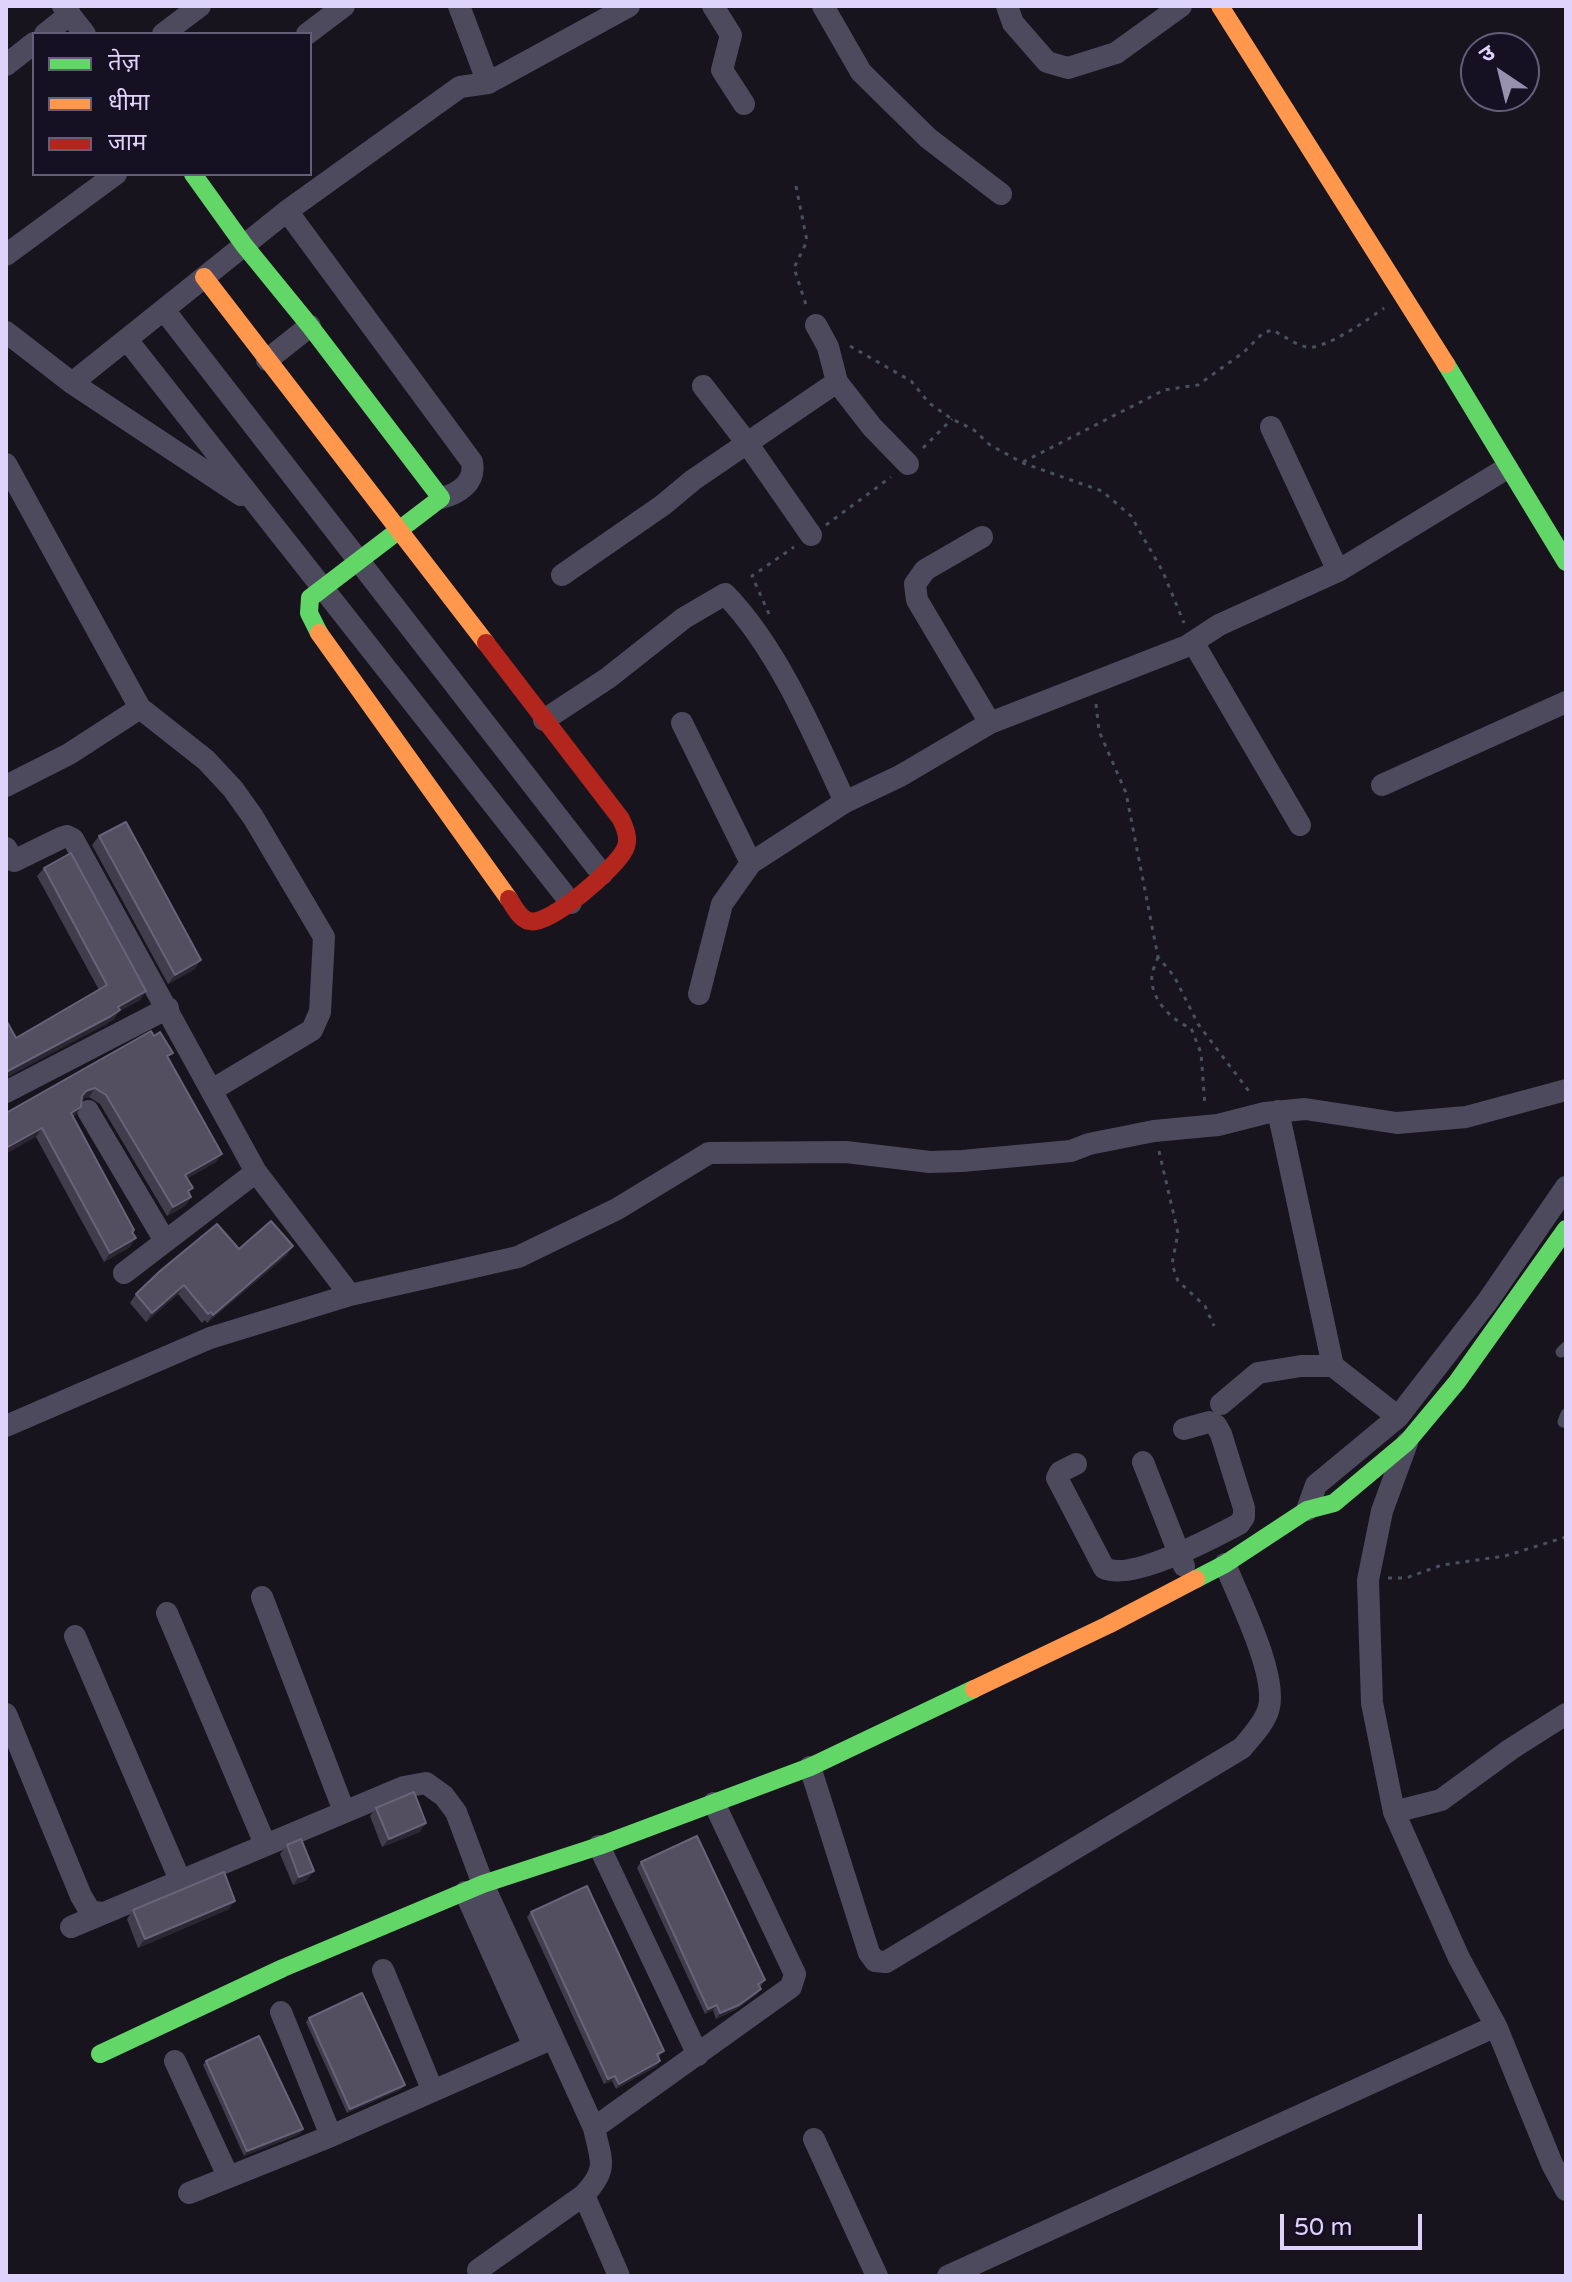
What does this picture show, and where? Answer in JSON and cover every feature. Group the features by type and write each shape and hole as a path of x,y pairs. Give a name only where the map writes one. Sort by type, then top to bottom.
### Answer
{"street":[{"path":"166,32 200,6"},
{"path":"310,32 344,6"},
{"path":"459,6 488,83"},
{"path":"72,383 287,211 460,87 488,83 629,6"},
{"path":"713,6 731,35 722,70 744,104"},
{"path":"823,6 861,72 928,138 1001,194"},
{"path":"1007,6 1013,23 1047,62 1068,68 1116,53 1181,6"},
{"path":"1220,6 1403,294 1566,562"},
{"path":"47,32 66,10 83,32"},
{"path":"6,65 32,45"},
{"path":"6,255 113,176"},
{"path":"194,176 244,245 441,498"},
{"path":"204,277 398,532 621,819 627,833 626,848 571,903 535,925 527,924 523,919 317,630 309,613 310,598 398,532 441,498 466,487 473,469 472,462 287,211"},
{"path":"164,310 602,874"},
{"path":"816,325 828,347 837,382 872,427 908,464"},
{"path":"267,360 310,326"},
{"path":"6,332 72,383 260,508"},
{"path":"128,341 571,903"},
{"path":"562,575 663,505 693,480 837,382"},
{"path":"703,386 811,535"},
{"path":"1271,427 1338,571"},
{"path":"6,464 140,708 206,760 233,789 324,937 320,1012 312,1030 212,1090"},
{"path":"699,994 722,904 751,863 845,802 900,776 990,723 1190,644 1219,625 1338,571 1507,468"},
{"path":"982,537 925,570 915,584 917,600 990,723"},
{"path":"544,720 608,678 684,618 725,594 757,634 810,724 845,802"},
{"path":"1190,644 1300,825"},
{"path":"1382,785 1566,702"},
{"path":"6,786 69,754 140,708"},
{"path":"682,723 751,863"},
{"path":"9,858 67,836 73,839 256,1172 350,1295"},
{"path":"6,1092 168,1008"},
{"path":"6,1426 210,1338 350,1295 518,1257 617,1209 709,1153 846,1152 930,1162 962,1161 1071,1151 1089,1144 1154,1131 1305,1109 1397,1123 1466,1117 1566,1090"},
{"path":"88,1111 165,1241"},
{"path":"1272,1112 1333,1366"},
{"path":"124,1273 256,1172"},
{"path":"1307,1510 1316,1485 1398,1417 1487,1302 1566,1187"},
{"path":"100,2054 283,1968 474,1888 599,1846 810,1767 1108,1625 1225,1564 1307,1510 1334,1503 1407,1442 1556,1252 1566,1229"},
{"path":"1221,1404 1258,1373 1301,1366 1333,1366 1398,1417"},
{"path":"1076,1464 1060,1472 1057,1478 1104,1568 1112,1572 1123,1571 1179,1554 1239,1524 1244,1517 1244,1508 1216,1425 1209,1422 1184,1429"},
{"path":"1407,1442 1382,1511 1368,1580 1372,1703 1394,1812 1453,1945 1496,2026 1552,2164 1566,2190"},
{"path":"1143,1462 1191,1581"},
{"path":"810,1767 869,1953 875,1961 886,1962 1242,1748 1269,1706 1268,1672 1225,1564"},
{"path":"262,1597 344,1811"},
{"path":"167,1613 265,1844"},
{"path":"75,1636 180,1880"},
{"path":"6,1714 81,1896 90,1911 103,1913"},
{"path":"1394,1812 1441,1800 1566,1714"},
{"path":"71,1927 404,1787 426,1783 444,1796 456,1812 474,1888 543,2042 594,2128 602,2171 584,2195 476,2274"},
{"path":"594,2128 791,1987 795,1974 714,1803"},
{"path":"599,1846 698,2055"},
{"path":"383,1970 432,2089"},
{"path":"281,2012 331,2136"},
{"path":"948,2276 1496,2026"},
{"path":"189,2193 331,2136 543,2042"},
{"path":"175,2061 228,2176"},
{"path":"814,2139 877,2276"},
{"path":"584,2195 619,2276"}],"path":[{"path":"796,186 807,241 794,268 816,325 911,381 929,403 974,430 990,445 1023,463 1102,491 1131,516 1163,572 1190,644"},
{"path":"1023,463 1164,390 1198,385 1244,352 1263,333 1275,331 1313,348 1367,320 1403,294"},
{"path":"757,634 770,621 768,608 752,576 908,464 952,419"},
{"path":"1093,682 1099,731 1126,793 1158,957 1174,976 1198,1024 1272,1112"},
{"path":"1158,957 1151,978 1157,998 1176,1023 1191,1028 1201,1053 1205,1091 1203,1126"},
{"path":"1154,1131 1178,1233 1172,1264 1178,1281 1205,1306 1214,1326"},
{"path":"1368,1580 1406,1578 1442,1565 1474,1562 1529,1550 1566,1537"}],"building":[{"path":"126,822 201,960 175,975 99,836"},
{"path":"71,853 146,991 118,1007 120,1010 111,1016 6,1072 6,1020 16,1038 107,985 44,868"},
{"path":"151,1031 154,1036 160,1032 173,1053 167,1056 222,1154 185,1175 193,1188 188,1191 191,1197 173,1207 106,1095 95,1088 86,1091 81,1107 71,1113 136,1238 110,1253 42,1128 6,1148 6,1113"},
{"path":"271,1221 293,1246 213,1315 211,1312 208,1314 184,1285 152,1313 136,1294 217,1224 239,1249"},
{"path":"414,1792 426,1823 389,1839 376,1808"},
{"path":"697,1836 765,1980 758,1984 761,1989 739,2005 720,2013 717,2005 708,2009 641,1862"},
{"path":"301,1839 314,1871 299,1877 287,1845"},
{"path":"224,1872 235,1901 145,1939 133,1910"},
{"path":"587,1886 664,2051 657,2054 660,2061 619,2084 615,2076 608,2079 531,1912"},
{"path":"362,1993 405,2085 350,2109 309,2018"},
{"path":"259,2036 303,2129 247,2151 206,2061"}],"traffic: fast":[{"path":"194,176 244,245 441,498 310,598 309,613 319,633"},
{"path":"1446,364 1566,562"},
{"path":"1196,1579 1225,1564 1307,1510 1334,1503 1407,1442 1457,1382 1566,1229"},
{"path":"100,2054 283,1968 483,1884 599,1846 810,1767 974,1689"}],"traffic: slow":[{"path":"1220,6 1446,364"},
{"path":"204,277 486,643"},
{"path":"319,633 509,899"},
{"path":"974,1689 1196,1579"}],"traffic: jam":[{"path":"486,643 621,819 627,837 625,849 609,869 582,894 551,915 539,920 526,920 509,899"}]}
